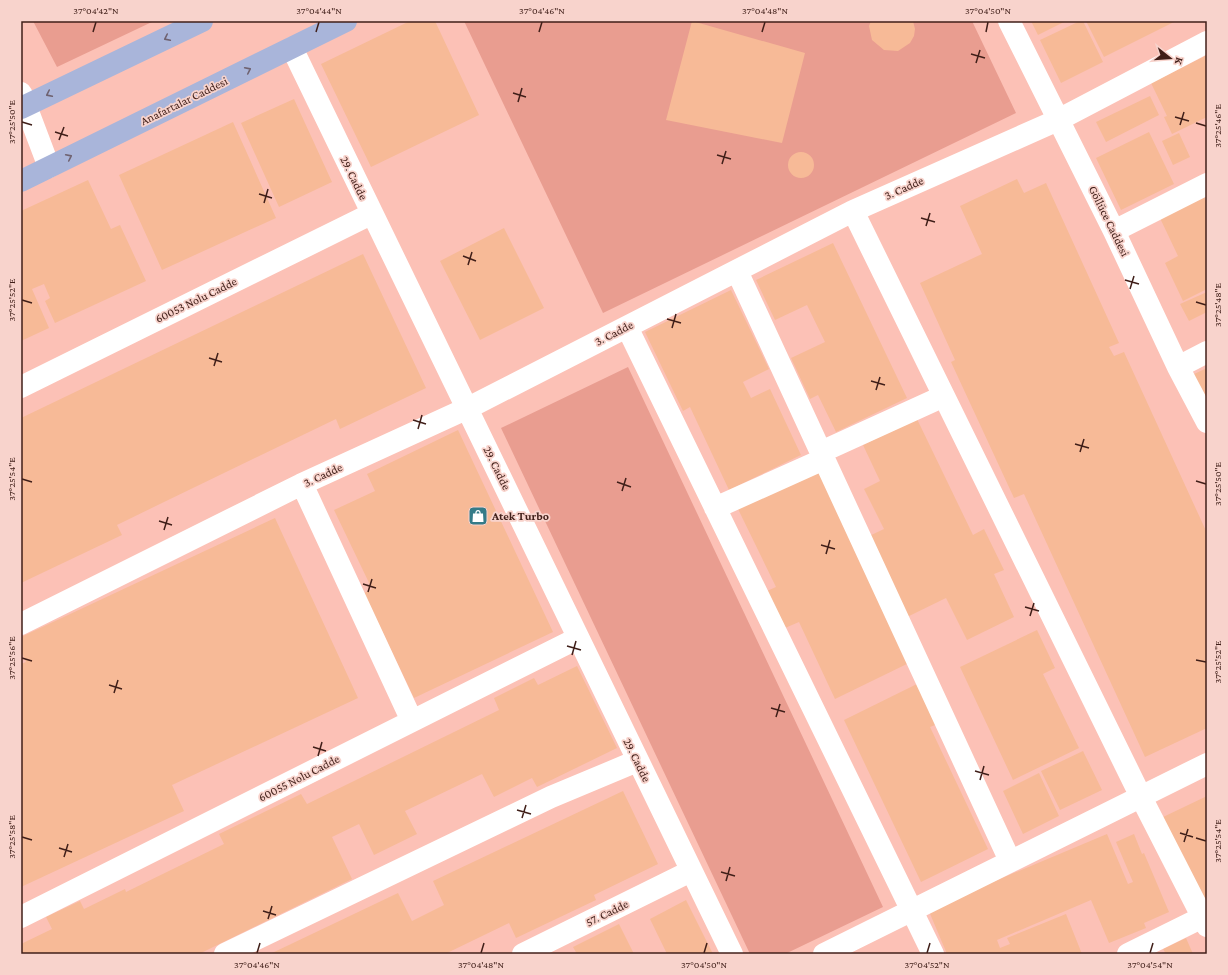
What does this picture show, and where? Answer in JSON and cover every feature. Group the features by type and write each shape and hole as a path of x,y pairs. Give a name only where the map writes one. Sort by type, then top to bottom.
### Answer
{"main road":[{"path":"23,102 202,21"},
{"name":"Anafartalar Caddesi","path":"21,181 346,21"}],"street":[{"name":"Göllüce Caddesi","path":"1009,21 1114,230 1178,367 1207,422"},
{"name":"3. Cadde","path":"21,624 302,484 468,408 853,211 1058,120 1207,42"},
{"name":"29. Cadde","path":"292,48 732,954"},
{"path":"23,102 49,167"},
{"path":"1114,230 1207,184"},
{"path":"853,211 1141,797 1206,920 1128,954"},
{"name":"60053 Nolu Cadde","path":"21,386 372,214"},
{"path":"737,271 1010,861"},
{"path":"627,327 933,954"},
{"path":"1178,367 1207,352"},
{"path":"715,508 944,396"},
{"path":"302,484 412,722"},
{"name":"60055 Nolu Cadde","path":"21,917 578,638"},
{"path":"225,954 551,798 638,761"},
{"path":"824,954 1207,764"},
{"name":"57. Cadde","path":"523,954 553,947 691,871"}],"shaded area":[{"path":"21,21 1207,21 1207,954 21,954"},
{"path":"33,21 154,21 57,67"},
{"path":"464,21 972,21 1016,113 603,313"},
{"path":"628,367 883,907 785,954 750,954 501,428"}],"building":[{"path":"410,21 435,21 479,115 371,167 321,64"},
{"path":"692,21 805,53 782,143 666,120"},
{"path":"871,21 913,21 915,29 914,36 910,43 898,51 884,50 872,40 869,26"},
{"path":"1031,21 1066,21 1038,35"},
{"path":"1080,21 1083,21 1103,62 1061,83 1040,40"},
{"path":"1086,21 1176,21 1104,57"},
{"path":"1207,55 1207,117 1172,134 1164,117 1167,116 1151,83"},
{"path":"1150,96 1159,115 1106,142 1096,122"},
{"path":"294,99 332,182 279,207 241,123"},
{"path":"233,122 276,218 162,270 119,175"},
{"path":"1149,132 1174,184 1121,210 1096,158"},
{"path":"1179,133 1190,157 1173,165 1162,141"},
{"path":"801,152 810,156 814,165 810,174 801,178 792,174 788,165 792,156"},
{"path":"1017,179 1024,193 1046,183 1119,343 1109,347 1114,356 1124,352 1207,533 1207,728 1145,757 1024,494 1014,498 951,362 955,360 920,283 982,254 960,206"},
{"path":"88,180 111,229 120,225 146,281 55,323 45,301 50,298 44,284 32,289 49,328 21,341 21,211"},
{"path":"1203,195 1207,203 1207,289 1183,301 1165,263 1178,256 1159,216"},
{"path":"504,228 544,308 480,340 440,261"},
{"path":"833,243 907,398 836,432 818,395 810,399 791,358 825,342 807,305 775,320 756,280"},
{"path":"363,254 426,388 340,429 336,419 117,525 122,535 21,583 21,418"},
{"path":"731,290 769,369 743,382 751,398 770,389 801,455 729,490 690,407 683,411 645,332"},
{"path":"1207,292 1207,312 1189,321 1180,304"},
{"path":"1207,368 1207,405 1192,375"},
{"path":"917,419 973,535 984,529 1004,570 994,574 1014,617 967,640 946,598 905,618 867,537 884,529 864,489 880,481 863,445"},
{"path":"458,430 553,632 414,698 364,593 372,589 334,510 375,491 367,474"},
{"path":"821,469 913,661 835,699 799,622 785,628 767,591 776,587 738,509"},
{"path":"275,518 358,698 172,785 184,811 21,887 21,664 26,662 21,651 21,637"},
{"path":"1037,630 1055,668 1043,674 1079,748 1013,780 960,667"},
{"path":"577,666 617,748 537,787 532,778 494,797 482,774 405,811 417,834 374,855 359,824 332,837 352,879 199,954 21,954 21,944 52,929 46,917 80,901 84,909 125,889 126,892 224,844 219,834 301,794 307,804 499,710 494,698 534,678 538,685"},
{"path":"921,682 940,723 930,727 988,849 921,882 844,720"},
{"path":"1083,751 1102,790 1060,810 1041,771"},
{"path":"1039,773 1059,816 1023,834 1003,791"},
{"path":"623,791 658,864 594,895 596,900 516,938 509,923 445,954 270,954 398,893 412,921 444,905 433,881"},
{"path":"1207,796 1207,905 1161,818"},
{"path":"1107,834 1128,884 1133,882 1116,842 1134,834 1142,854 1144,853 1169,912 1144,923 1146,928 1109,943 1091,900 997,940 1000,948 1010,944 1007,938 1066,914 1082,954 947,954 928,909"},
{"path":"686,900 713,954 667,954 650,919"},
{"path":"619,924 634,954 577,954 573,947"},
{"path":"1186,938 1193,954 1166,954 1163,949"}],"place":[{"name":"Atek Turbo","path":"478,516"}]}
